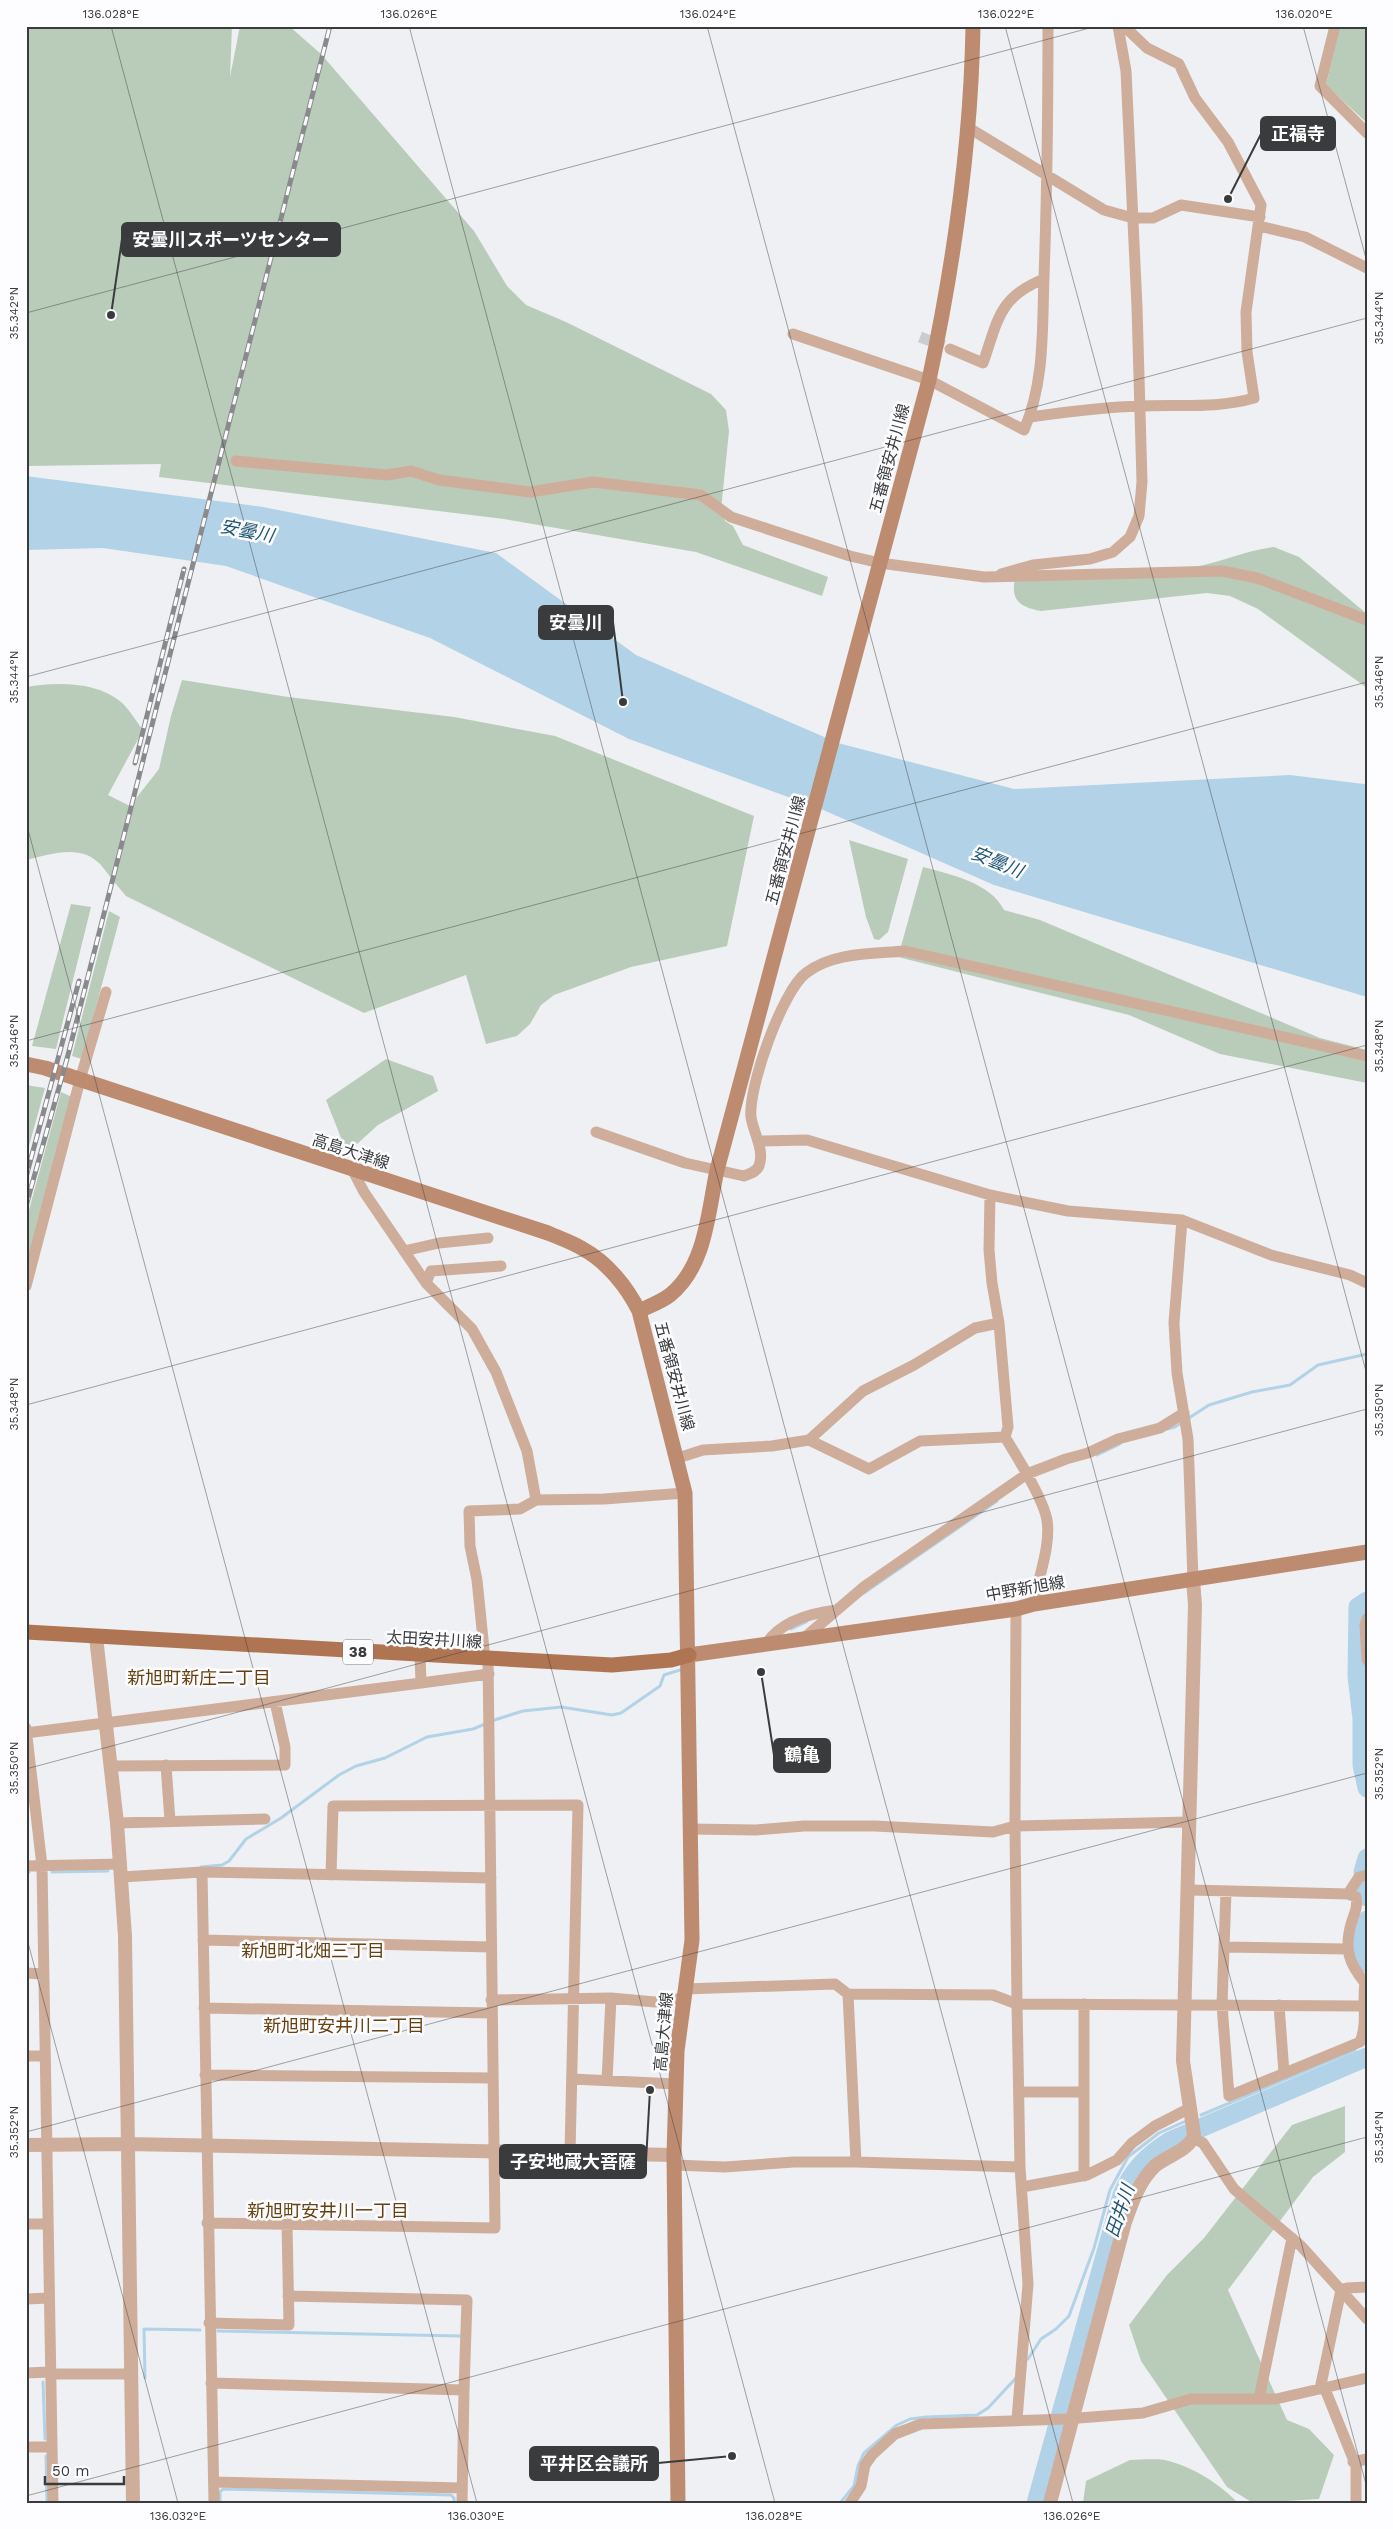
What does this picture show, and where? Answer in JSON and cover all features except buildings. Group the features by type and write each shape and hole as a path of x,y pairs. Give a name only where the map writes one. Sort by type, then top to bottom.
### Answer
{"main road":[{"name":"五番領安井川線","path":"689,1655 685,1493 678,1458 639,1311 670,1295 689,1274 702,1245 717,1170 929,380 954,251 968,128 973,26"},
{"name":"高島大津線","path":"26,1064 548,1233 584,1249 617,1278 632,1295 639,1311"},
{"name":"中野新旭線","path":"689,1655 1016,1609 1034,1604 1367,1552"},
{"name":"太田安井川線","path":"26,1632 420,1655 487,1664 612,1665 671,1660 689,1655"},
{"name":"高島大津線","path":"676,2502 674,2160 676,2084 677,2051 692,1940 689,1655"}],"street":[{"path":"793,334 929,380 1024,430 1030,417 1040,375 1048,177 1048,26"},
{"path":"995,577 1034,565 1090,559 1113,552 1130,537 1139,516 1142,482 1140,406 1126,71 1118,26"},
{"path":"1030,417 1072,410 1234,404 1254,398 1247,352 1246,312 1261,205 1228,142 1195,98 1179,64 1147,48 1124,26"},
{"path":"1335,26 1320,86 1367,133"},
{"path":"968,128 1104,210 1132,218 1153,218 1181,206 1259,221 1305,237 1367,268"},
{"path":"950,348 983,363 1003,306 1027,286 1044,279"},
{"path":"236,462 387,475 411,471 439,480 530,492 593,482 701,495 731,517 850,556 878,570 995,577 1222,572 1257,578 1367,620"},
{"path":"596,1132 685,1163 744,1176 752,1173 760,1161 758,1141 751,1117 754,1091 772,1029 791,991 805,973 843,957 905,952 1367,1056"},
{"path":"26,1286 80,1080 106,992"},
{"path":"758,1141 807,1140 990,1195 1068,1211 1182,1220 1271,1255 1350,1275 1367,1283"},
{"path":"352,1169 364,1192 426,1282 472,1329 496,1372 527,1451 536,1500"},
{"path":"990,1195 990,1266 1000,1323 1008,1427 1005,1437 1027,1474 1046,1519 1046,1543 1034,1604"},
{"path":"1050,2503 1070,2419 1135,2194 1154,2167 1189,2144 1194,2138 1194,2126 1183,2061 1195,1605 1188,1440 1177,1373 1174,1323 1182,1220"},
{"path":"404,1251 439,1243 488,1238"},
{"path":"426,1282 430,1271 502,1266"},
{"path":"678,1458 704,1450 772,1446 809,1440 863,1391 914,1365 976,1328 1000,1323"},
{"path":"803,1640 865,1586 1027,1474 1088,1453 1118,1439 1160,1428 1184,1413"},
{"path":"809,1440 870,1469 920,1441 1005,1437"},
{"path":"207,2223 495,2228 492,2078 491,1805 487,1664 477,1580 470,1546 469,1511 520,1509 536,1500 604,1499 685,1493"},
{"path":"1016,1609 1015,1826 1017,2004 1020,2167 1028,2284 1017,2419"},
{"path":"766,1644 773,1634 803,1616 837,1610"},
{"path":"1367,1618 1365,1626 1367,1660"},
{"path":"96,1637 117,1823 125,1936 130,2374 134,2503"},
{"path":"420,1655 421,1683"},
{"path":"27,1733 421,1683 487,1664"},
{"path":"111,1766 285,1765 285,1747 275,1702"},
{"path":"26,1728 30,1802 42,1866 53,2503"},
{"path":"166,1765 170,1821"},
{"path":"332,1875 333,1806 578,1805 570,2153"},
{"path":"117,1823 264,1819"},
{"path":"691,1829 756,1830 875,1826 993,1832 1015,1826 1189,1822"},
{"path":"26,1866 121,1871 491,1878"},
{"path":"202,1872 207,2223 214,2503"},
{"path":"1348,1894 1359,1877 1367,1875"},
{"path":"1189,1890 1348,1894 1356,1897 1358,1906 1351,1924 1346,1949 1356,1971 1365,1983 1365,2029 1360,2042 1229,2096 1222,2005 1226,1891"},
{"path":"203,1940 491,1947"},
{"path":"1224,1947 1346,1949"},
{"path":"26,1974 43,1974"},
{"path":"492,2000 611,1998 655,2002 684,1993 836,1984 848,1994 993,1995 1017,2004 1364,2006"},
{"path":"848,1994 856,2162"},
{"path":"607,2081 611,1998"},
{"path":"1084,2004 1084,2176"},
{"path":"1279,2005 1284,2073"},
{"path":"204,2008 492,2013"},
{"path":"26,2056 44,2056"},
{"path":"205,2075 492,2078"},
{"path":"572,2079 676,2084"},
{"path":"1019,2092 1084,2092"},
{"path":"1022,2187 1084,2176 1117,2160 1132,2143 1156,2126 1190,2108"},
{"path":"1194,2138 1203,2143 1234,2189 1292,2238 1366,2316"},
{"path":"26,2146 206,2145 570,2153 674,2160 725,2167 794,2162 856,2162 1020,2167"},
{"path":"26,2224 47,2224"},
{"path":"209,2323 288,2325 287,2224"},
{"path":"1259,2399 1292,2238"},
{"path":"1341,2290 1347,2288 1367,2288"},
{"path":"1341,2290 1322,2389 1356,2466 1356,2503"},
{"path":"288,2296 467,2300 462,2503"},
{"path":"26,2298 49,2298"},
{"path":"26,2373 130,2374"},
{"path":"850,2503 861,2486 865,2465 872,2455 895,2434 905,2428 921,2424 1017,2419 1070,2419 1143,2413 1191,2399 1276,2399 1367,2378"},
{"path":"211,2383 464,2390"},
{"path":"26,2448 51,2447"},
{"path":"1353,2462 1367,2459"},
{"path":"214,2482 462,2488"}],"green space":[{"path":"26,26 232,26 230,77 240,26 289,26 321,54 474,231 507,286 526,305 566,322 711,394 726,410 729,431 721,510 725,521 733,526 743,545 828,577 822,596 696,552 504,519 159,477 161,464 26,466"},
{"path":"1340,26 1367,26 1367,123 1326,85"},
{"path":"1274,547 1299,557 1367,614 1367,688 1258,609 1230,596 1207,593 1041,611 1023,605 1014,593 1015,579 1033,572 1053,570 1145,571 1177,569 1203,565"},
{"path":"182,680 288,697 454,717 555,736 754,816 727,946 631,967 554,995 541,1005 530,1024 517,1036 486,1044 466,975 364,1013 126,896 93,858 75,852 65,852 26,860 26,687 63,684 88,687 111,695 127,708 143,730 108,795 130,806 159,769 171,716"},
{"path":"849,840 908,859 888,932 879,940 874,939 866,917"},
{"path":"923,867 980,886 998,901 1004,910 1040,920 1320,1038 1367,1050 1367,1083 1220,1054 1129,1015 898,957"},
{"path":"71,904 91,907 56,1049 32,1046"},
{"path":"109,911 120,917 82,1059 72,1056"},
{"path":"386,1059 433,1076 438,1091 378,1125 347,1153 326,1100"},
{"path":"26,1085 45,1088 26,1157"},
{"path":"61,1092 72,1097 26,1271 26,1221"},
{"path":"1345,2106 1345,2152 1313,2177 1228,2290 1287,2420 1309,2429 1334,2455 1319,2499 1253,2503 1227,2487 1141,2361 1129,2325 1167,2275 1204,2238 1292,2125"},
{"path":"1130,2460 1160,2460 1178,2464 1223,2489 1238,2503 1083,2503 1086,2481"}],"water":[{"path":"26,476 263,507 496,553 636,655 838,743 1014,789 1290,775 1367,785 1367,997 994,885 821,809 629,739 430,638 226,566 103,548 26,550"}],"waterway":[{"path":"1167,1429 1175,1427 1209,1405 1252,1392 1290,1385 1318,1365 1367,1354"},
{"path":"1097,1455 1120,1444"},
{"path":"864,1593 997,1501"},
{"name":"田井川","path":"1367,1601 1358,1607 1357,1676 1362,1719 1362,1765 1367,1788"},
{"path":"791,1629 806,1622"},
{"path":"491,1721 523,1711 561,1707 612,1715 621,1713 660,1686 664,1675 680,1670"},
{"path":"201,1867 222,1865 229,1861 246,1839 281,1818 339,1775 356,1766 385,1758 427,1737 473,1729 485,1724"},
{"name":"田井川","path":"1367,1858 1363,1872 1367,1897"},
{"path":"52,1872 108,1871"},
{"name":"田井川","path":"1367,1920 1361,1941 1367,1963"},
{"path":"1201,2115 1355,2050"},
{"name":"田井川","path":"1036,2503 1122,2195 1136,2171 1148,2158 1170,2141 1367,2057"},
{"path":"1028,2359 1041,2339 1056,2329 1069,2316 1094,2248 1110,2190 1128,2157 1159,2133 1186,2121"},
{"path":"145,2378 144,2329 200,2330"},
{"path":"218,2331 460,2336"},
{"path":"840,2503 854,2486 858,2466 864,2453 897,2425 910,2419 977,2415 988,2408 1016,2378"},
{"path":"43,2382 45,2439"},
{"path":"46,2456 47,2503"},
{"path":"220,2503 220,2492 223,2489 451,2495 454,2498 454,2503"}],"tunnel":[{"path":"920,337 944,346"}],"railway":[{"path":"26,1206 68,1055 330,26"},
{"path":"135,763 184,569"},
{"path":"26,1177 79,981"}],"place":[{"name":"正福寺","path":"1228,199"},
{"name":"安曇川スポーツセンター","path":"111,315"},
{"name":"安曇川","path":"623,702"},
{"name":"鶴亀","path":"761,1672"},
{"name":"子安地蔵大菩薩","path":"650,2090"},
{"name":"平井区会議所","path":"732,2456"}],"district":[{"name":"新旭町新庄二丁目","path":"199,1678"},
{"name":"新旭町北畑三丁目","path":"313,1951"},
{"name":"新旭町安井川二丁目","path":"344,2026"},
{"name":"新旭町安井川一丁目","path":"328,2211"}]}
